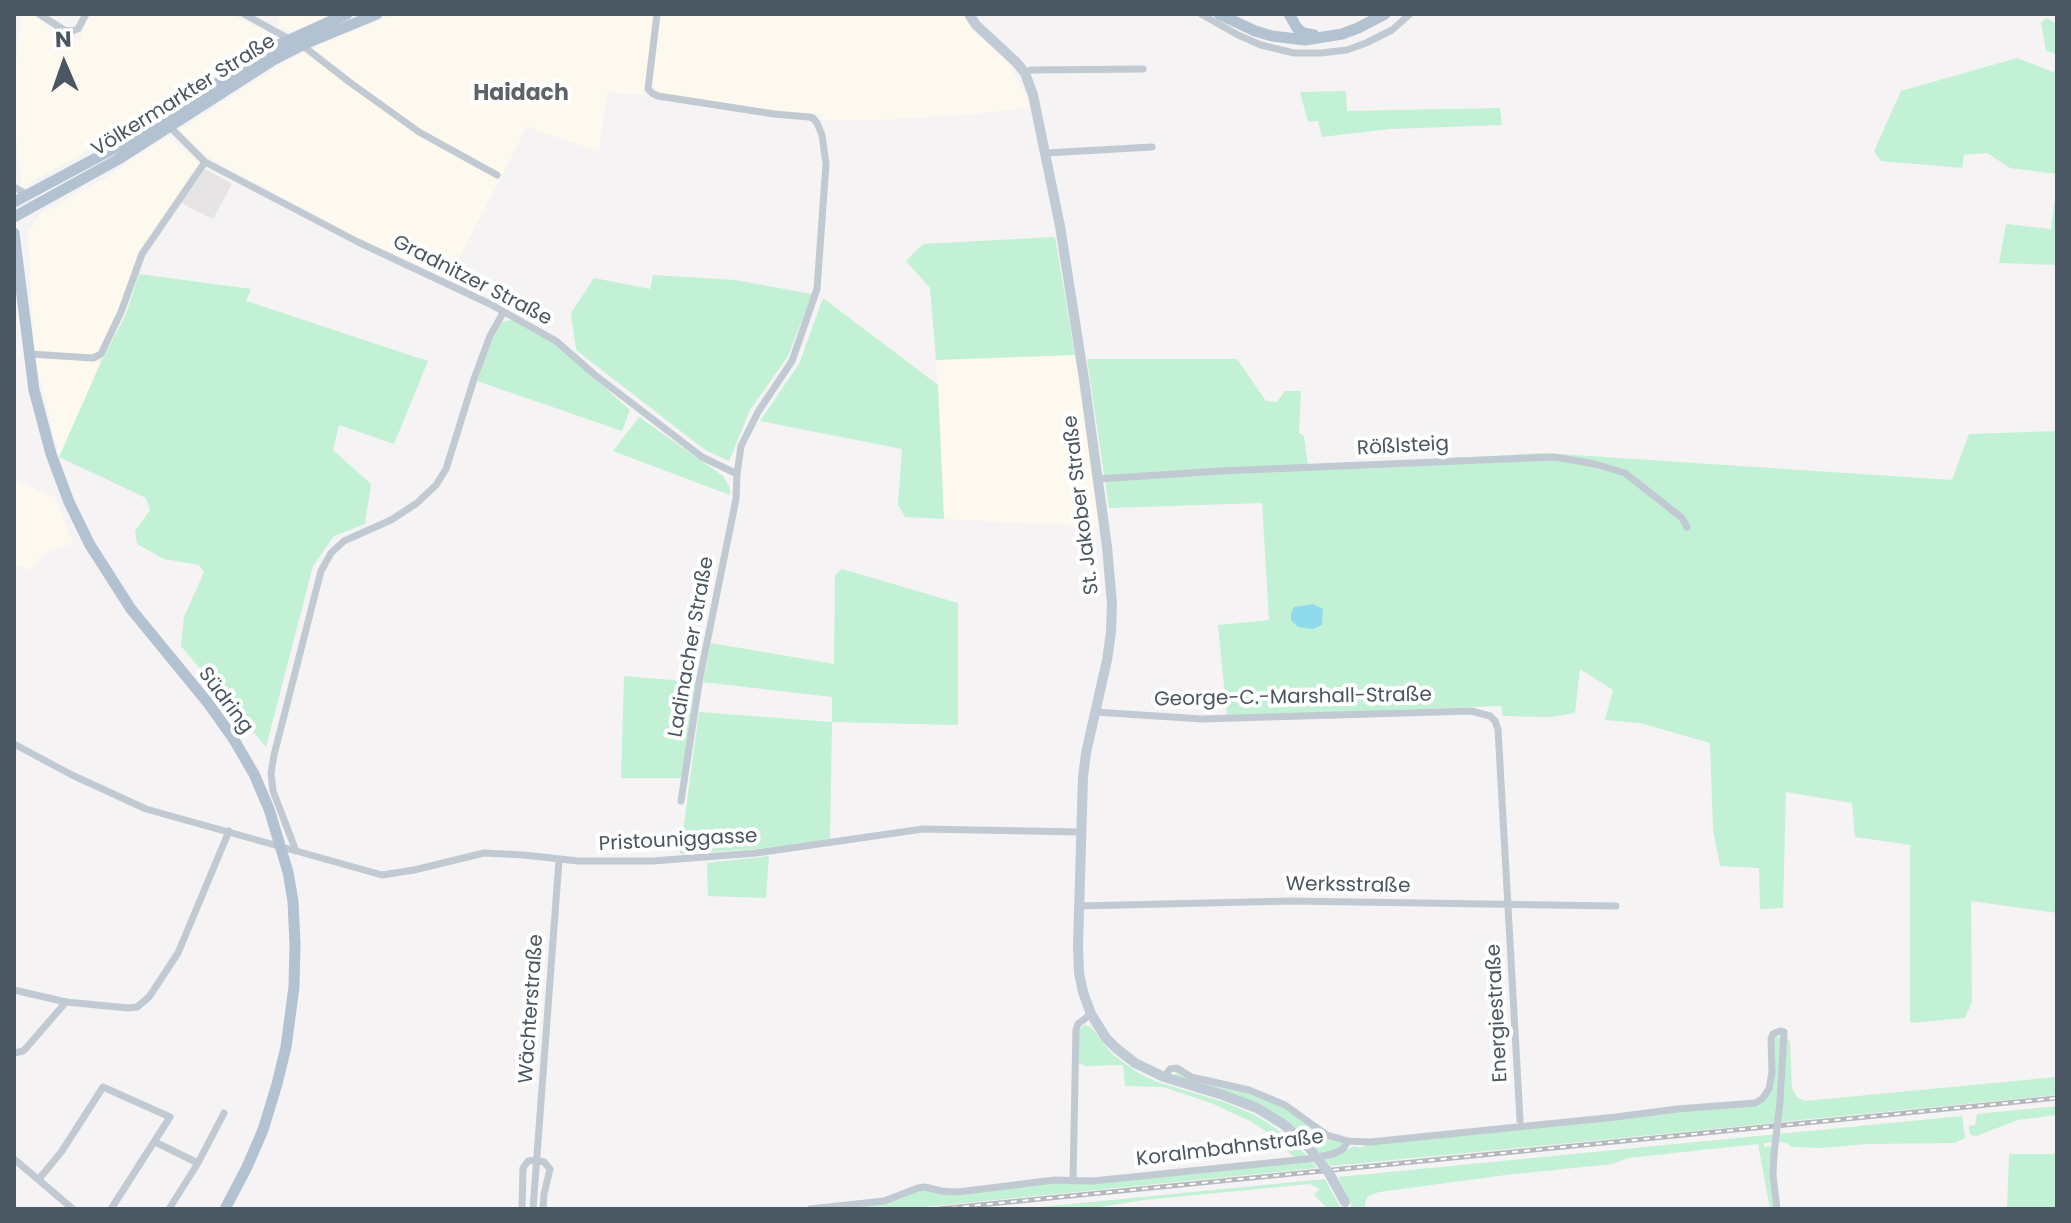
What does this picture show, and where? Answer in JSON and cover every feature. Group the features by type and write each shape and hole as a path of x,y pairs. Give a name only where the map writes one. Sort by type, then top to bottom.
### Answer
{"main road":[{"name":"Völkermarkter Straße","path":"297,42 347,14"},
{"name":"Völkermarkter Straße","path":"14,214 117,160 248,63 377,14"},
{"name":"St. Jakober Straße","path":"969,14 976,25 1025,73 1033,95 1080,348 1098,479 1112,604 1107,660 1084,765 1079,906 1079,973 1083,992 1091,1014 1106,1038 1122,1054 1164,1077 1249,1104 1276,1119 1306,1144 1329,1173 1347,1206"},
{"path":"1219,14 1255,31 1289,39 1326,38 1358,28 1385,14"},
{"path":"1289,14 1303,33 1326,38"},
{"name":"Völkermarkter Straße","path":"14,202 168,122"},
{"path":"14,237 28,209"},
{"name":"Südring","path":"14,237 18,296 34,390 51,454 69,502 90,545 131,609 233,738 254,774 282,846 293,901 295,944 291,1017 272,1104 254,1151 225,1209"}],"street":[{"path":"39,14 64,30 72,31 78,29 86,14"},
{"path":"244,14 297,42 419,132 497,175"},
{"path":"657,14 648,89 652,93 809,117 817,123 822,135 826,164 817,289 792,361 758,412 741,446 737,474"},
{"path":"1201,14 1261,45 1304,53 1335,52 1366,43 1392,30 1410,14"},
{"path":"1025,73 1031,70 1143,69"},
{"name":"Gradnitzer Straße","path":"168,122 205,162 358,242 490,304 556,341 702,457 737,474"},
{"path":"1046,153 1152,147"},
{"path":"28,354 93,358 101,354 121,312 142,254 205,162"},
{"path":"14,187 28,195"},
{"path":"296,851 273,791 271,773 321,571 331,553 344,541 391,520 417,503 436,485 446,469 490,336 503,313"},
{"name":"Rößlsteig","path":"1098,479 1554,457 1625,473 1682,518 1687,527"},
{"name":"Ladinacher Straße","path":"681,801 700,677 736,499 737,474"},
{"name":"George-C.-Marshall-Straße","path":"1095,712 1202,719 1471,711 1490,716"},
{"name":"Energiestraße","path":"1490,716 1498,729 1520,1120"},
{"name":"Pristouniggasse","path":"14,744 146,809 382,875 484,853 559,860 653,861 756,853 923,829 1080,832"},
{"path":"14,990 66,1002 137,1007 149,997 178,953 229,831"},
{"name":"Wächterstraße","path":"533,1209 559,860"},
{"name":"Werksstraße","path":"1079,906 1290,901 1616,906"},
{"path":"14,1053 23,1051 66,1002"},
{"path":"1073,1181 1076,1030 1078,1024 1091,1014"},
{"name":"Koralmbahnstraße","path":"810,1209 884,1201 918,1188 951,1192 1054,1180 1110,1179 1307,1159 1333,1154 1343,1149 1348,1141 1395,1140 1677,1109 1751,1104 1767,1094 1772,1076 1771,1039 1776,1032 1784,1032 1773,1175 1777,1209"},
{"path":"1164,1077 1170,1069 1177,1068 1191,1077 1257,1092 1291,1108 1327,1135 1348,1141"},
{"path":"39,1179 62,1151 103,1087 170,1117 114,1208"},
{"path":"169,1209 224,1113"},
{"path":"155,1142 198,1163"},
{"path":"14,1159 73,1209"},
{"path":"522,1209 523,1168 528,1161 536,1160 544,1162 550,1169 543,1209"}],"shaded area":[{"path":"21,14 31,14 73,42 80,39 89,14 230,14 266,31 268,42 158,112 22,187 14,121 14,81"},
{"path":"279,14 332,14 291,32 279,27"},
{"path":"397,14 653,14 644,95 607,92 599,152 527,127 448,279 364,242 206,156 179,130 286,61"},
{"path":"660,14 962,14 969,25 1008,62 1032,107 883,120 821,120 820,114 791,113 658,93 652,85"},
{"path":"168,136 199,163 138,253 99,351 92,355 34,350 28,232 40,214 104,179"},
{"path":"205,169 232,184 213,219 181,203"},
{"path":"1075,355 1100,527 944,519 936,360"},
{"path":"35,357 101,362 59,457"},
{"path":"14,480 56,498 73,543 43,554 32,571 14,564"}],"green space":[{"path":"2047,18 2057,24 2057,54 2046,51 2041,22"},
{"path":"2017,58 2053,72 2057,66 2057,174 2010,168 1987,153 1964,155 1962,168 1881,161 1874,151 1901,91"},
{"path":"1346,91 1347,111 1500,108 1502,125 1391,129 1322,137 1318,121 1308,122 1300,92"},
{"path":"2057,185 2057,265 1999,263 2006,224 2051,229"},
{"path":"1055,237 1075,355 936,360 930,288 906,261 923,244"},
{"path":"139,274 251,289 246,301 428,361 394,444 339,425 333,450 371,484 365,524 334,536 313,566 266,747 181,646 184,617 204,572 199,565 164,559 137,544 135,531 150,510 146,498 59,457 126,314"},
{"path":"653,275 735,280 812,294 788,356 750,410 729,461 705,450 576,350 571,313 594,278 650,289"},
{"path":"823,298 938,385 944,519 905,517 898,505 902,449 760,421 799,364"},
{"path":"512,320 556,344 630,410 622,431 477,381 502,322"},
{"path":"1087,359 1237,359 1266,401 1277,402 1285,391 1301,391 1299,433 1304,436 1308,466 1544,453 1952,480 1969,434 2057,431 2057,913 1971,901 1972,1002 1965,1018 1910,1023 1910,845 1855,837 1852,803 1786,792 1783,908 1760,909 1759,868 1720,866 1713,829 1710,743 1640,723 1605,720 1613,690 1580,669 1575,713 1551,717 1503,716 1501,706 1227,716 1218,625 1269,620 1262,503 1109,508"},
{"path":"639,417 723,476 730,488 730,495 613,451"},
{"path":"842,569 958,603 958,725 832,722 832,697 703,682 711,643 834,664 835,575"},
{"path":"624,676 696,682 682,778 621,778"},
{"path":"699,712 832,722 830,839 756,849 680,854"},
{"path":"769,856 766,898 708,896 707,863"},
{"path":"1084,1025 1091,1027 1112,1054 1138,1073 1257,1116 1284,1134 1308,1157 1295,1158 1252,1122 1211,1103 1163,1087 1125,1086 1123,1065 1078,1064 1079,1030"},
{"path":"1777,1036 1781,1038 1775,1123 1331,1166 1325,1159 1367,1144 1765,1100"},
{"path":"1787,1037 1790,1042 1792,1088 1797,1097 1805,1101 2057,1077 2057,1095 1780,1122"},
{"path":"1176,1072 1266,1097 1342,1145 1322,1155 1299,1132 1175,1077"},
{"path":"2057,1106 2057,1115 2018,1120 1976,1136 1969,1131 1969,1126 1975,1125 1977,1114"},
{"path":"1962,1116 1965,1138 1955,1143 1822,1148 1764,1143 1764,1147 1772,1146 1776,1209 1770,1209 1758,1144 1628,1158 1612,1164 1379,1192 1368,1196 1365,1209 1352,1209 1338,1177"},
{"path":"2009,1154 2057,1154 2057,1209 2007,1209"},
{"path":"1312,1161 1317,1168 905,1209 825,1209 868,1206 925,1190 934,1193"},
{"path":"1325,1179 1341,1209 1328,1209 1314,1195 1320,1189 1310,1184 1144,1200 1088,1209 1020,1209"}],"water":[{"path":"1313,604 1323,609 1322,625 1313,629 1298,627 1291,620 1294,607"}],"railway":[{"path":"939,1209 2057,1098"}],"district":[{"name":"Haidach","path":"521,94"}]}
